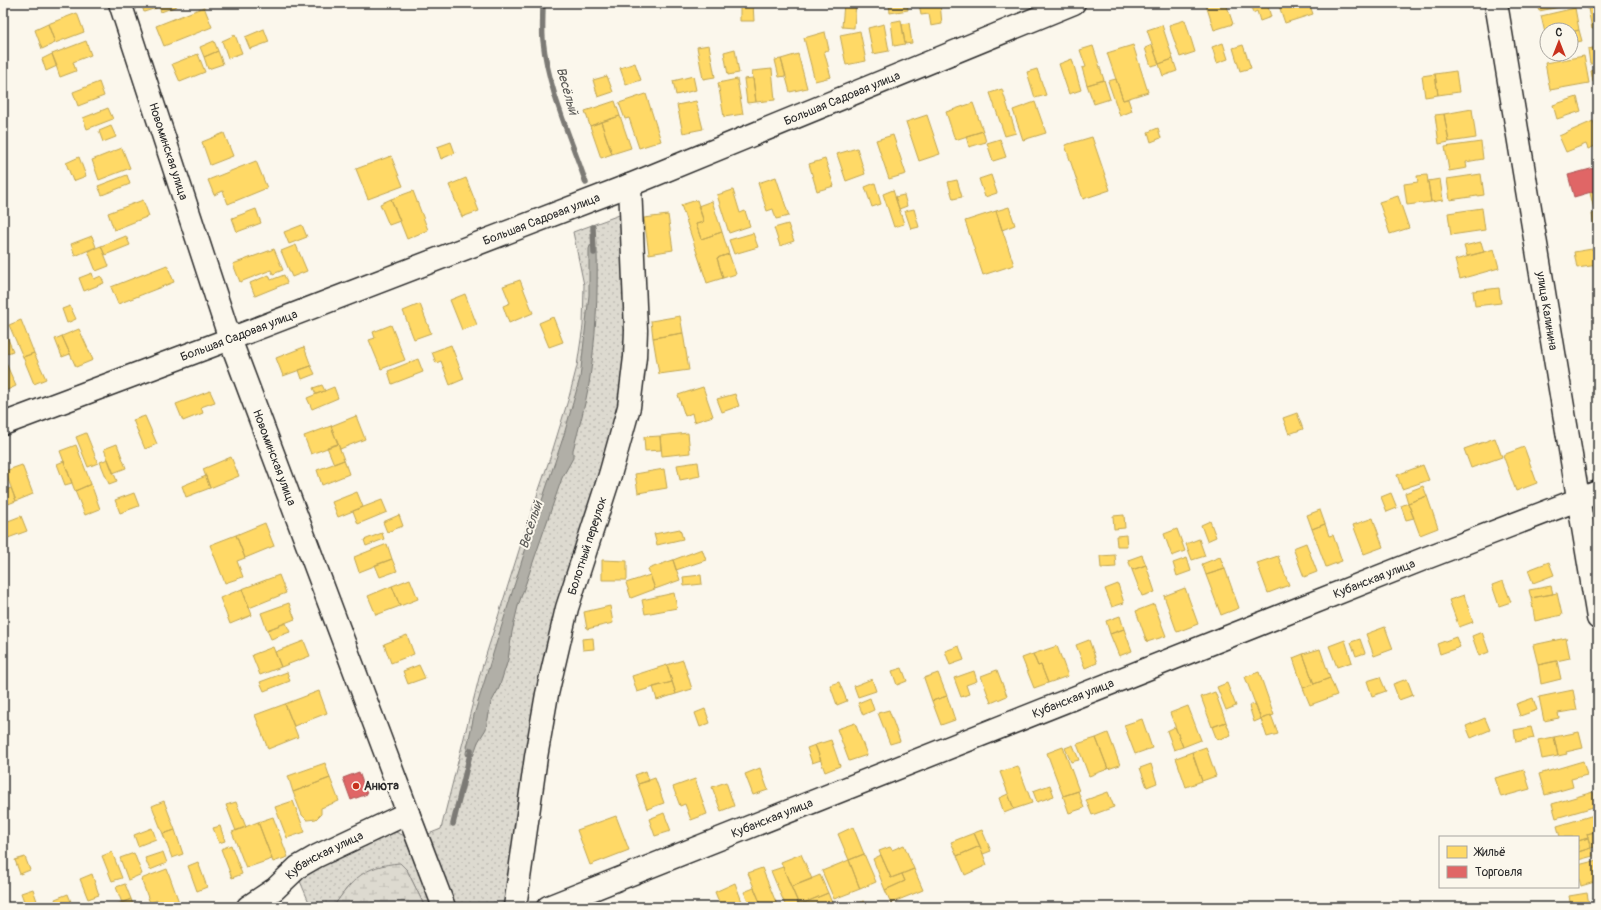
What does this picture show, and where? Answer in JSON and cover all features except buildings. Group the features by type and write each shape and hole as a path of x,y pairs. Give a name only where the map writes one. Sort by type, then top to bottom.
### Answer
{"street":[{"name":"Новоминская улица","path":"120,3 230,339 444,907"},
{"name":"Большая Садовая улица","path":"3,424 230,339 630,185 1074,3"},
{"name":"улица Калинина","path":"1496,3 1588,496 1598,618"},
{"name":"Болотный переулок","path":"515,907 536,757 547,694 567,608 610,475 629,407 635,357 636,330 630,185"},
{"name":"Кубанская улица","path":"548,907 1418,561 1588,496"},
{"name":"Кубанская улица","path":"248,907 275,889 298,867 317,856 408,813"}],"green space":[{"path":"622,214 629,354 509,907 454,907 426,835 441,829 480,674 527,525 552,452 577,366 583,326 584,285 573,232"},
{"path":"391,830 412,839 438,907 425,907 407,870 347,888 333,907 311,907 300,881 307,872"},
{"path":"400,863 407,870 425,907 333,907 353,882 360,876 377,867"}],"shaded area":[{"path":"592,245 597,249 595,334 589,384 573,450 573,458 562,478 518,606 508,660 499,688 491,703 486,729 478,742 473,756 467,756 466,753 474,715 524,554 563,438 580,378 589,295 589,249"}],"waterway":[{"name":"Весёлый","path":"543,3 543,40 550,76 560,112 586,183"},
{"name":"Весёлый","path":"593,227 594,253"},
{"name":"Весёлый","path":"453,824 471,750"}],"place":[{"name":"Анюта","path":"356,786"}]}
